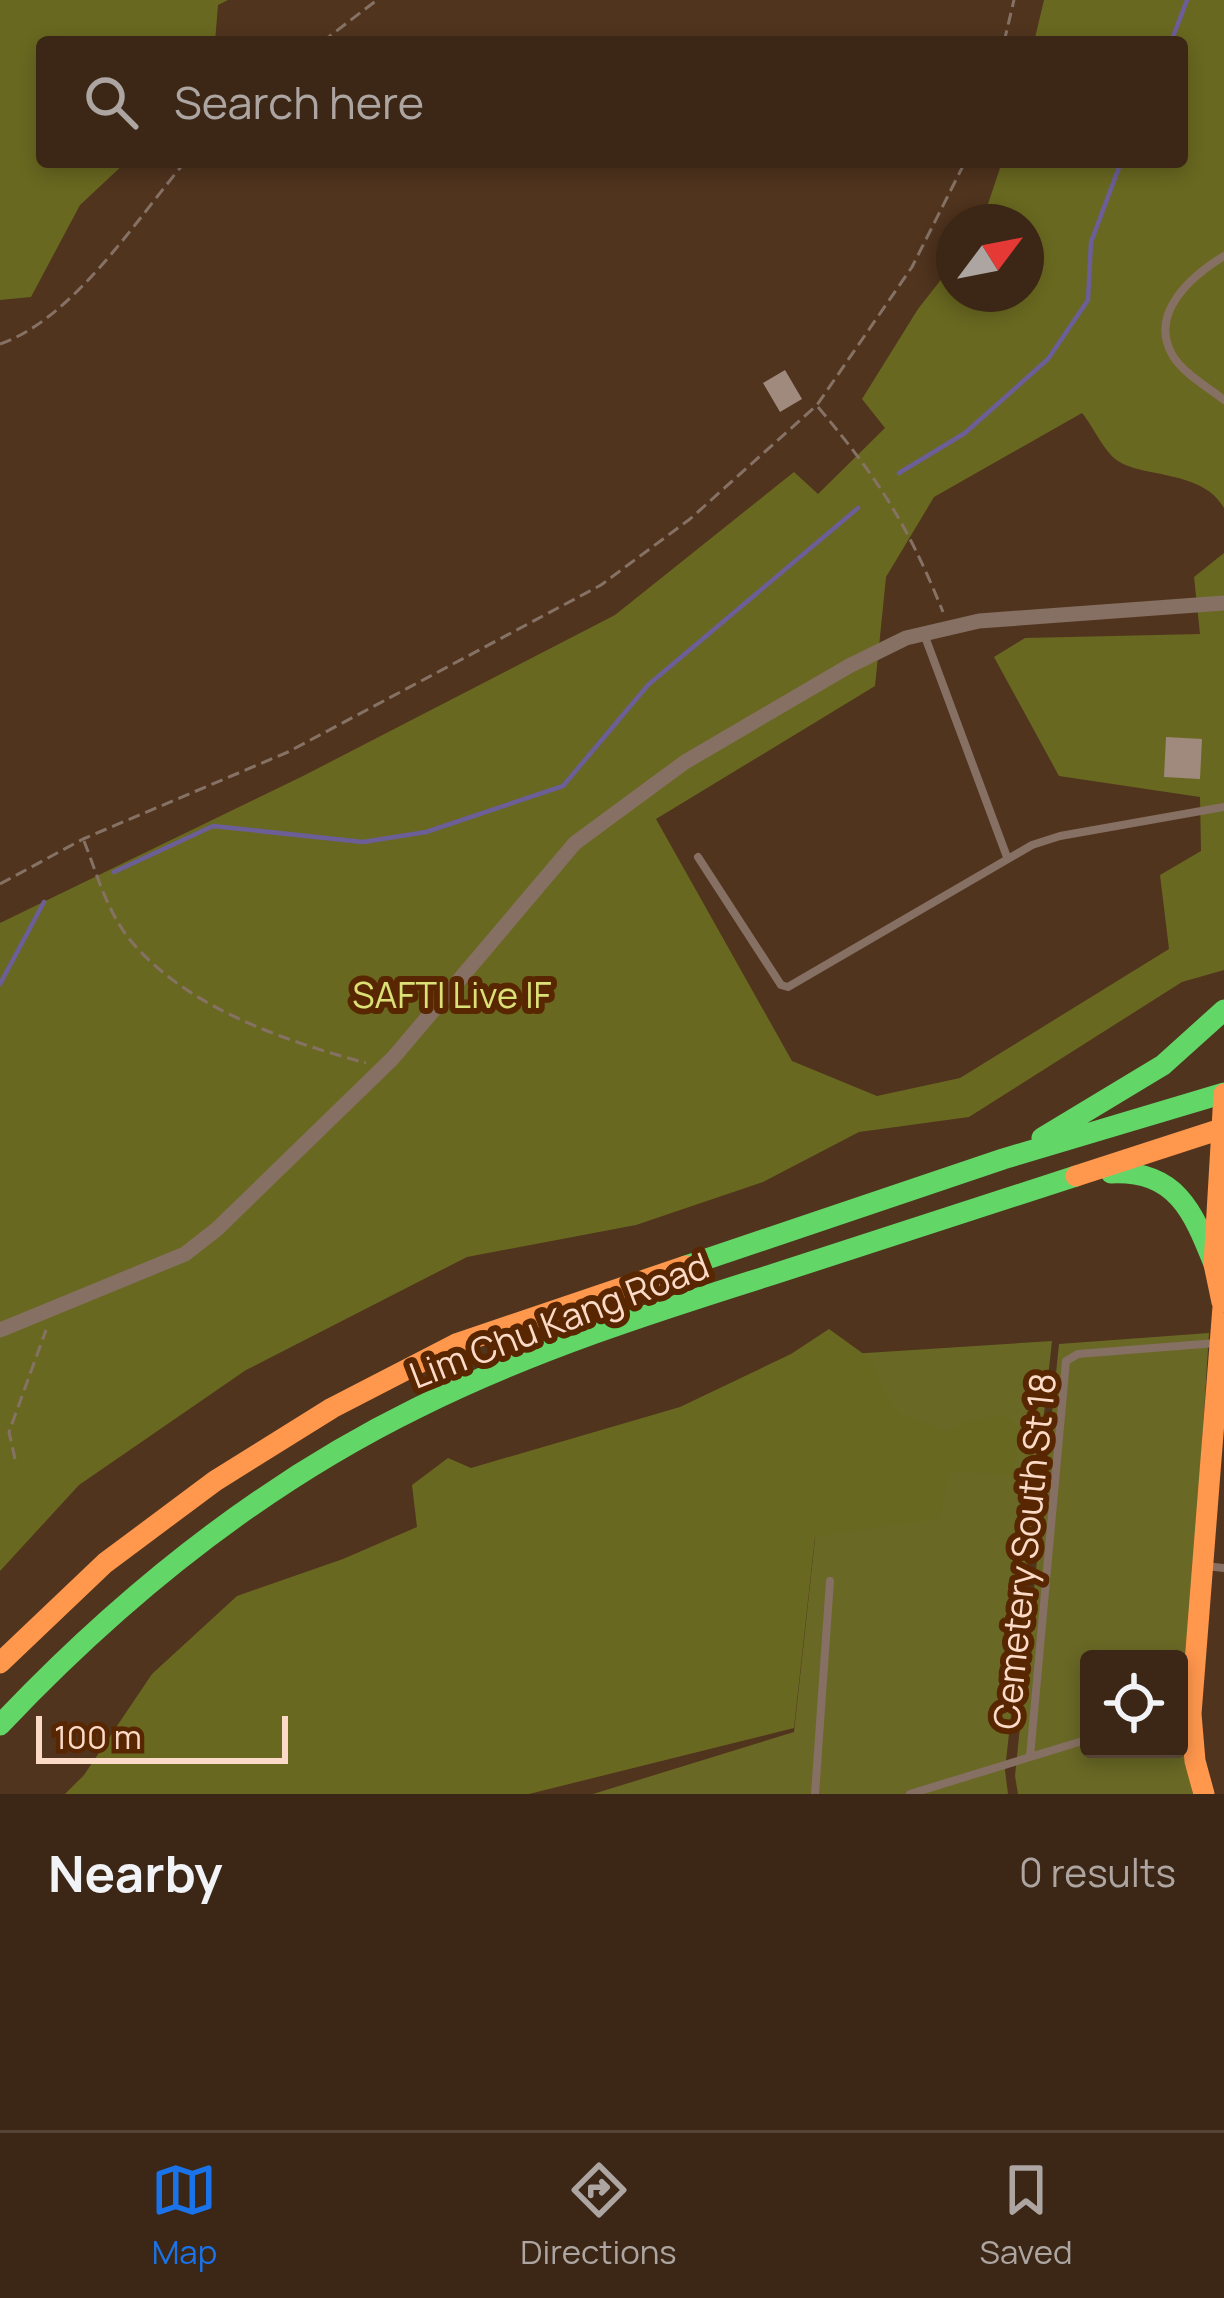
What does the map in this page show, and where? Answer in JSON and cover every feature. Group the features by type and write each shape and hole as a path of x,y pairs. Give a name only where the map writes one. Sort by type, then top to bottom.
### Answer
{"main road":[{"path":"1003,1160 1100,1106 1196,1038 1224,1010"},
{"path":"1214,1264 1224,1094"},
{"name":"Lim Chu Kang Road","path":"0,1663 105,1564 215,1480 332,1408 456,1344 1003,1160 1224,1094"},
{"name":"Lim Chu Kang Road","path":"0,1724 50,1669 137,1592 242,1512 352,1443 480,1378 610,1327 1223,1128"},
{"path":"1058,1182 1123,1171 1154,1175 1172,1185 1185,1201 1214,1264 1224,1299 1214,1567 1188,1700"},
{"path":"1188,1728 1204,1794"}],"street":[{"path":"0,1330 185,1254 217,1228 383,1068 575,843 685,762 849,666 948,626 1224,603"}],"lane":[{"path":"1224,256 1195,273 1180,289 1168,314 1167,335 1172,356 1224,400"},
{"path":"923,634 1007,857"},
{"path":"698,857 781,985 788,987 1007,857 1060,836 1224,807"},
{"name":"Cemetery South St 18","path":"1030,1757 1066,1361 1078,1354 1219,1343"},
{"path":"814,1794 830,1580"},
{"path":"910,1794 1080,1742"}],"path":[{"path":"330,36 377,0"},
{"path":"1005,36 1014,0"},
{"path":"0,344 47,318 87,279 180,168"},
{"path":"0,884 83,839 288,752 601,585 690,519 817,405 912,267 963,168"},
{"path":"817,405 872,470 902,519 948,626"},
{"path":"83,839 110,909 132,942 178,982 256,1028 383,1068"},
{"path":"15,1459 9,1432 55,1306"},
{"path":"0,1435 9,1432"}],"shaded area":[{"path":"1209,1333 1188,1667 1188,1650 1080,1650 1080,1758 1186,1758 1193,1794 1018,1794 1015,1776 1059,1344"},
{"path":"1052,1341 1005,1770 1008,1794 593,1794 794,1732 835,1355"}],"green space":[{"path":"0,0 228,0 218,5 215,36 36,36 36,168 120,168 80,205 31,297 0,300"},
{"name":"SAFTI Live IF","path":"1044,0 1224,0 1224,508 1202,487 1118,461 1082,413 934,497 886,577 875,686 656,819 792,1061 877,1096 960,1078 1169,949 1160,875 1201,851 1200,797 1059,776 994,657 1025,638 1200,634 1194,577 1224,553 1224,970 1182,982 969,1117 859,1132 763,1182 636,1225 467,1257 246,1370 79,1485 0,1571 0,923 303,776 615,615 794,472 818,494 885,428 862,399 936,286 936,312 1044,312 1044,204 988,204 1000,168 1188,168 1188,36 1035,36"},
{"path":"829,1329 872,1360 900,1414 948,1432 965,1421 1005,1416 1020,1429 1013,1475 949,1471 940,1518 815,1537 794,1728 529,1794 65,1794 84,1775 152,1674 237,1596 417,1527 412,1485 448,1458 471,1468 680,1407 791,1354"}],"building":[{"path":"785,370 802,399 780,412 763,383"},
{"path":"1166,737 1202,739 1200,779 1164,777"}],"waterway":[{"path":"1173,36 1187,0"},
{"path":"899,473 965,433 1048,359 1088,300 1091,242 1119,168"},
{"path":"114,872 213,826 363,842 426,832 563,786 648,685 858,508"},
{"path":"0,984 44,902"}],"traffic: fast":[{"path":"1042,1138 1163,1065 1224,1010"},
{"path":"686,1266 1003,1159 1224,1093"},
{"path":"1111,1173 1152,1178 1167,1186 1189,1211 1214,1264"},
{"path":"0,1725 94,1632 194,1548 302,1472 417,1408 593,1334 1076,1176"}],"traffic: slow":[{"path":"1222,1302 1214,1264 1224,1094"},
{"path":"1076,1176 1224,1128"},
{"path":"0,1663 105,1563 215,1481 332,1408 456,1344 686,1266"},
{"path":"1204,1794 1191,1714 1224,1294"}]}
